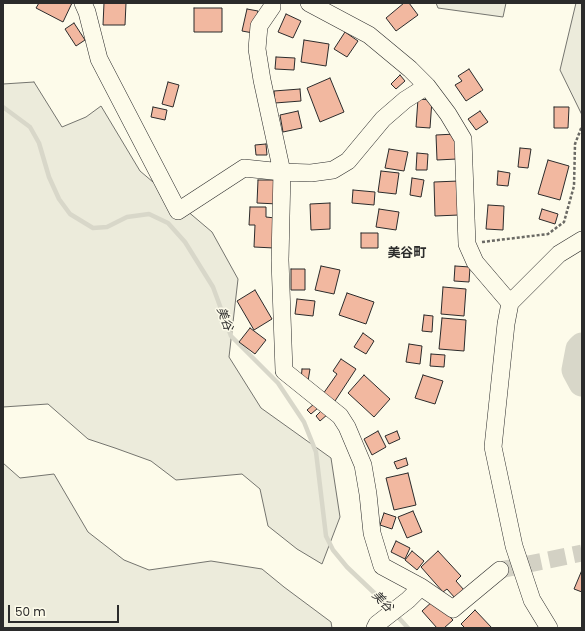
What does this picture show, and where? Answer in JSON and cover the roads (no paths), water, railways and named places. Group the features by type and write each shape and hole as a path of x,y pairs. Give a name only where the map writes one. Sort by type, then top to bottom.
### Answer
{"street":[{"path":"83,3 87,12 99,59 178,211 244,168 311,173 333,170 348,161 383,119 405,100 427,86"},
{"path":"272,3 272,7 259,26 257,50 282,172 280,260 284,371 340,416 347,427 363,465 372,533 382,566 422,588 453,609 500,570"},
{"path":"309,3 369,35 410,69 427,86 448,114 463,139 467,244 475,262 510,304"},
{"path":"549,628 532,600 514,546 493,447 500,373 510,304 559,254 582,240"},
{"path":"376,626 422,588"}],"waterway":[{"name":"美谷","path":"3,107 30,127 39,143 49,177 59,199 70,214 93,228 107,227 127,217 149,214 168,223 185,242 213,287 231,336 278,383 304,422 316,452 326,536 333,550 347,567 388,606 408,628"},
{"path":"582,346 579,349 575,370 582,383"}],"tunnel":[{"path":"500,570 582,553"}],"district":[{"name":"美谷町","path":"407,254"}]}
